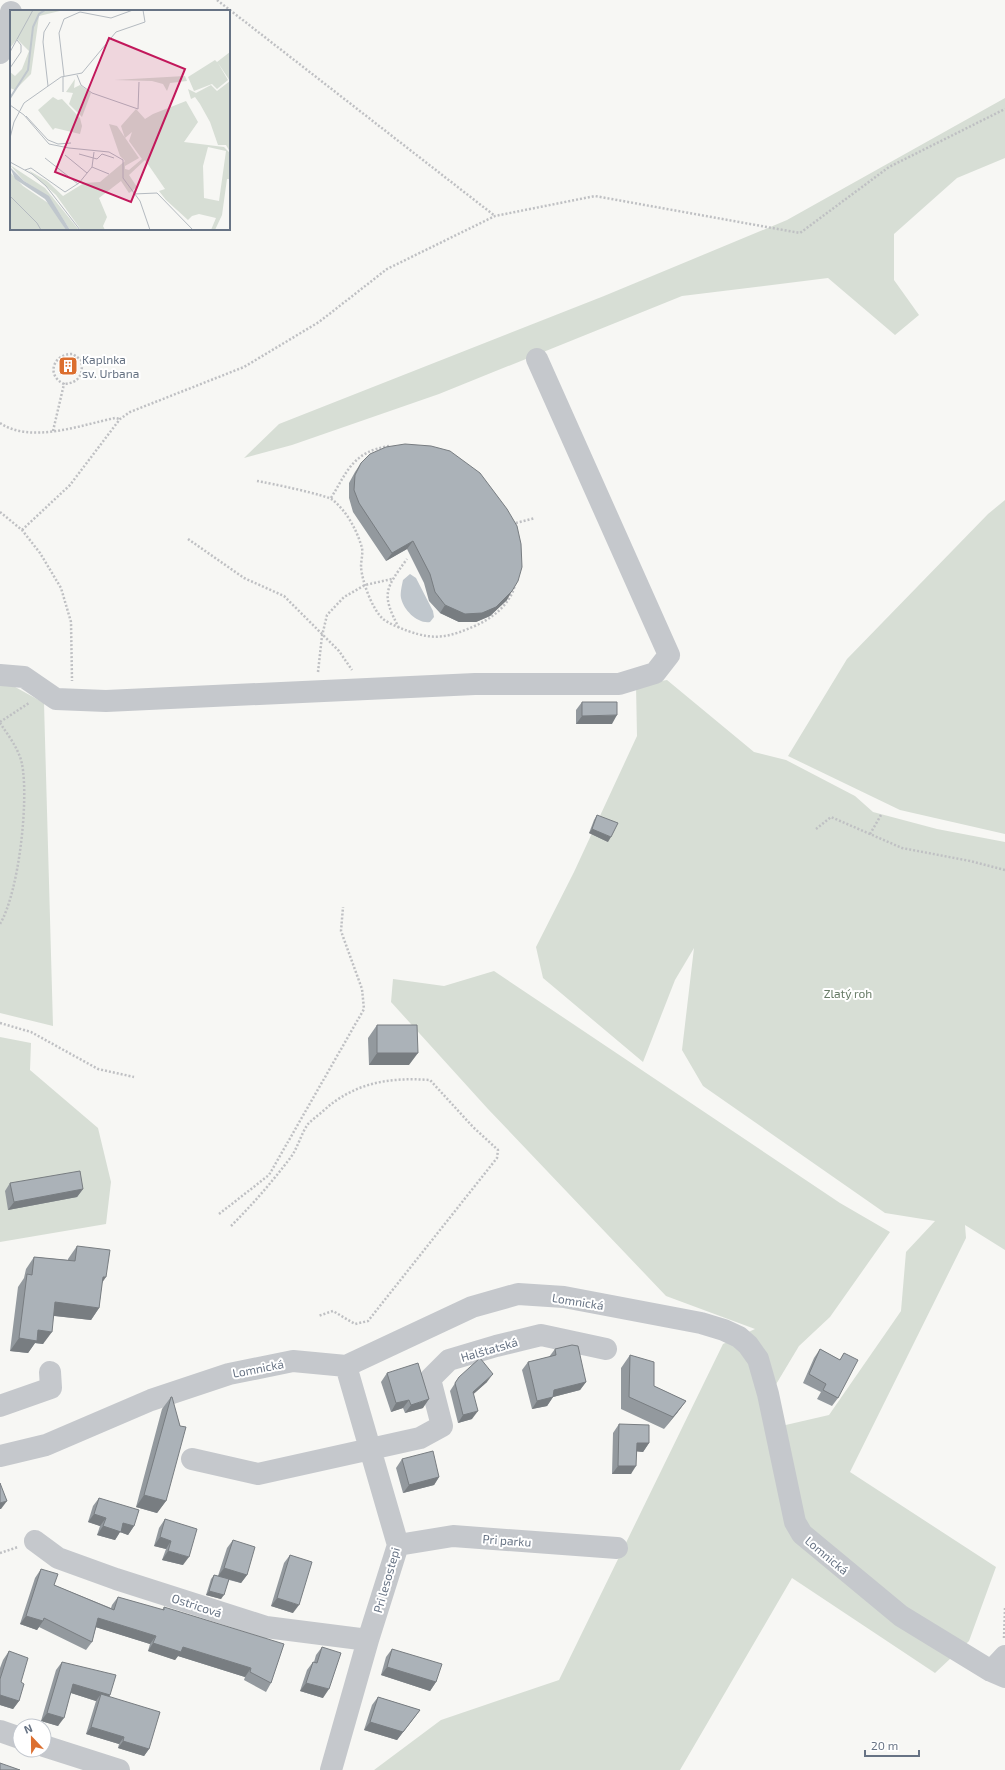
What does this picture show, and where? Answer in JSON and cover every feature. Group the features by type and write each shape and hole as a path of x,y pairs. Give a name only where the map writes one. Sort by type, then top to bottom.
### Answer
{"street":[{"path":"11,10 14,0"},
{"path":"0,53 10,15"},
{"path":"0,675 24,676 56,699 120,701 475,684 619,684 655,673 669,655 537,359"},
{"name":"Lomnická","path":"0,1456 46,1445 151,1400 229,1374 293,1361 346,1366 472,1307 518,1294 564,1297 701,1323 724,1330 739,1337 748,1345 758,1359 768,1394 795,1522 802,1534 901,1616 1001,1661"},
{"name":"Halštatská","path":"369,1448 420,1438 442,1426 430,1378 449,1360 541,1335 606,1349"},
{"name":"Pri lesostepi","path":"332,1770 368,1640 398,1545 346,1366"},
{"path":"0,1406 51,1388 50,1372"},
{"path":"192,1459 258,1474 369,1448"},
{"name":"Pri parku","path":"398,1545 453,1536 617,1548"},
{"name":"Ostricová","path":"35,1541 58,1558 116,1579 266,1627 368,1640"},
{"path":"0,1731 12,1735"},
{"path":"52,1749 119,1770"}],"path":[{"path":"217,0 230,10"},
{"path":"230,10 495,216"},
{"path":"22,530 70,485 120,419 141,406 244,367 319,322 387,269 495,216 595,196 800,233 889,167 1005,109"},
{"path":"73,354 81,360 82,372 79,378 72,384 64,384 59,382 55,376 53,365 56,359 62,355 73,354"},
{"path":"53,431 64,384"},
{"path":"0,423 15,431 23,433 53,431 115,418 120,419"},
{"path":"331,498 350,466 366,452 390,446"},
{"path":"257,480 331,498 348,516 362,549 361,567 365,585 373,604 383,618 399,628 426,638 455,635 481,623 501,611 514,592 518,577"},
{"path":"0,512 22,530 40,553 61,588 72,622 73,700"},
{"path":"509,525 535,518"},
{"path":"188,538 244,578 284,596 322,636 339,651 366,689"},
{"path":"399,628 390,610 386,596 392,579 407,559"},
{"path":"315,692 322,636 327,615 344,597 365,585 392,579"},
{"path":"0,924 5,915 13,888 22,832 25,788 22,762 12,741 0,722 46,692"},
{"path":"870,834 880,815"},
{"path":"816,829 831,817 902,848 970,861 1005,870"},
{"path":"219,1214 269,1175 364,1008 362,989 341,931 343,907"},
{"path":"0,1023 31,1032 98,1069 134,1077"},
{"path":"231,1226 261,1196 292,1155 308,1124 335,1100 353,1090 382,1081 411,1079 430,1080 498,1150 497,1158 368,1320 355,1324 333,1311 318,1316"},
{"path":"1001,1661 1005,1608"}],"green space":[{"path":"1005,98 1005,158 957,178 894,234 894,280 919,315 895,335 828,278 682,296 439,394 292,445 244,458 279,424 604,296 787,220"},
{"path":"1005,500 1005,834 900,810 788,756 847,659 988,514"},
{"name":"Zlatý roh","path":"667,680 754,752 786,760 855,796 873,812 937,829 1005,842 1005,1250 965,1225 966,1238 850,1472 996,1567 969,1641 935,1673 792,1578 680,1770 374,1770 441,1720 559,1680 723,1344 755,1329 666,1296 488,1109 391,1002 393,979 444,986 494,971 840,1203 890,1232 830,1317 799,1346 775,1386 777,1427 829,1415 901,1311 906,1252 935,1221 885,1213 703,1086 682,1050 694,948 675,980 643,1062 543,978 536,947 574,872 637,736 636,685"},
{"path":"0,682 8,683 44,703 53,1026 0,1013"},
{"path":"0,1037 31,1043 30,1070 98,1128 111,1182 106,1224 0,1242"}],"shaded area":[{"path":"410,574 416,578 433,611 434,617 430,622 416,619 405,608 401,598 403,580"}],"building":[{"path":"405,444 431,446 450,451 480,473 507,509 517,526 521,544 522,567 518,581 512,591 496,607 482,613 465,614 445,605 435,592 430,574 413,541 392,553 359,503 354,490 355,475 361,463 370,454 386,447"},
{"path":"582,702 617,702 617,715 582,716"},
{"path":"597,815 618,823 611,837 592,829"},
{"path":"377,1025 417,1025 418,1053 377,1053"},
{"path":"80,1171 83,1189 14,1202 10,1183"},
{"path":"77,1246 110,1250 106,1277 103,1277 99,1308 55,1302 52,1332 38,1330 37,1341 19,1338 27,1274 32,1275 34,1257 75,1261"},
{"path":"572,1345 578,1346 586,1382 554,1390 553,1397 537,1401 528,1362 556,1355 555,1349"},
{"path":"820,1349 840,1360 844,1353 858,1360 838,1398 823,1390 826,1384 809,1374"},
{"path":"630,1355 654,1362 654,1386 686,1401 673,1417 629,1397"},
{"path":"480,1358 493,1374 473,1392 478,1411 463,1415 455,1383 459,1377"},
{"path":"418,1363 429,1399 411,1405 409,1400 396,1403 387,1373"},
{"path":"171,1397 180,1426 186,1427 166,1501 144,1495"},
{"path":"619,1424 649,1425 649,1443 637,1443 636,1466 618,1466"},
{"path":"433,1451 439,1477 409,1485 402,1459"},
{"path":"0,1483 7,1501 0,1503"},
{"path":"99,1498 139,1510 134,1526 123,1523 121,1532 103,1526 106,1518 94,1514"},
{"path":"165,1519 197,1529 189,1557 168,1551 171,1541 160,1537"},
{"path":"233,1540 255,1547 247,1575 224,1568"},
{"path":"290,1555 312,1562 299,1605 277,1598"},
{"path":"41,1569 58,1574 54,1585 114,1610 118,1597 164,1610 164,1607 284,1644 271,1683 250,1672 251,1668 183,1647 181,1652 153,1643 156,1636 98,1618 92,1642 44,1618 43,1621 26,1616"},
{"path":"214,1575 229,1579 224,1595 209,1591"},
{"path":"322,1647 341,1653 329,1689 306,1683 313,1662 317,1663"},
{"path":"392,1649 442,1664 436,1682 387,1667"},
{"path":"9,1651 28,1658 21,1682 24,1684 19,1701 0,1695 0,1679"},
{"path":"62,1662 116,1675 110,1695 73,1684 64,1718 47,1713"},
{"path":"101,1694 160,1712 149,1749 123,1741 124,1737 91,1727"},
{"path":"378,1697 420,1710 403,1732 370,1722"},
{"path":"0,1763 20,1770 0,1770"}],"place":[{"name":"Kaplnka sv. Urbana","path":"68,366"}]}
